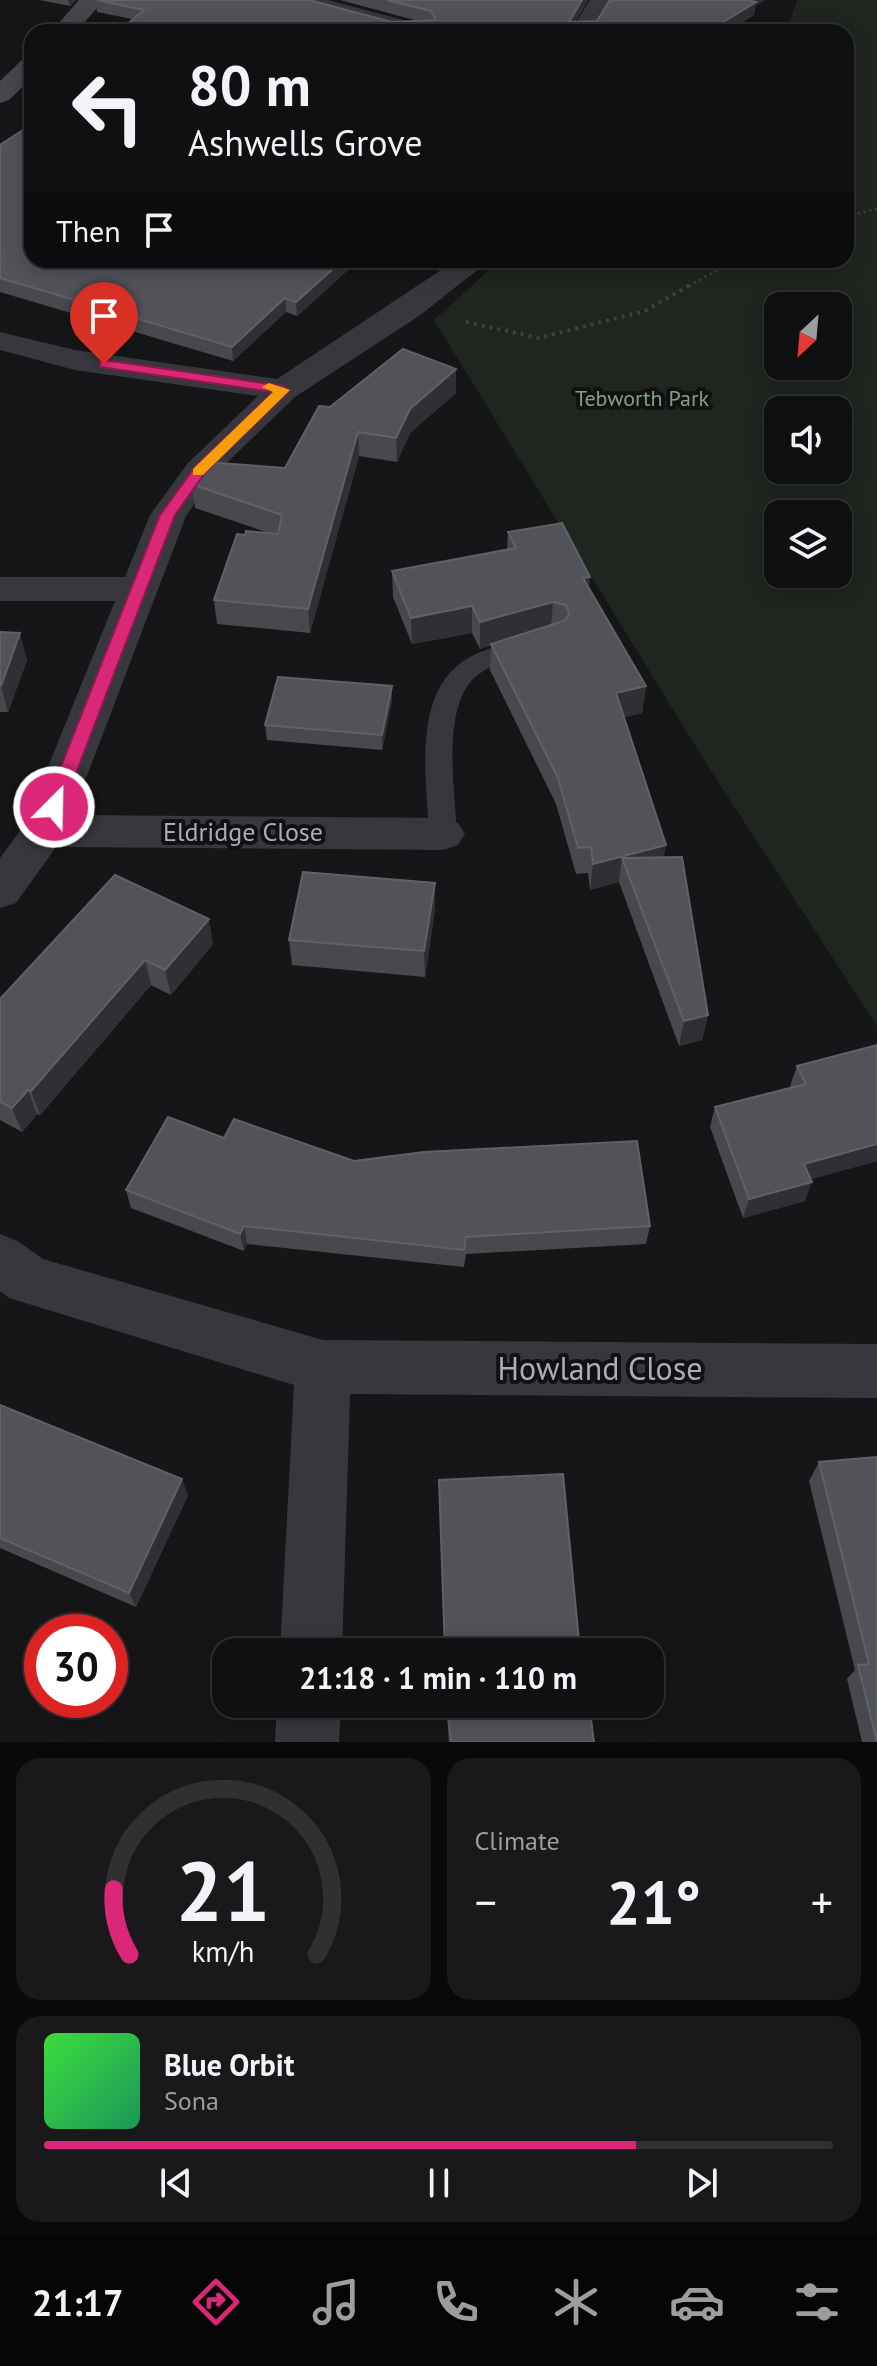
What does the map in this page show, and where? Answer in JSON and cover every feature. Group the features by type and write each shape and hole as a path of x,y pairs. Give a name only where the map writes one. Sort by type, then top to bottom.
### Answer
{"street":[{"path":"70,24 92,0"},
{"path":"301,0 391,24"},
{"path":"587,24 602,0"},
{"path":"0,95 24,72"},
{"path":"0,891 44,831 168,515 200,470 283,390 408,309 464,268"},
{"path":"0,341 75,360 283,390"},
{"path":"0,589 137,589"},
{"name":"Eldridge Close","path":"44,831 443,834"},
{"name":"Howland Close","path":"0,1259 28,1280 323,1367 877,1371"},
{"path":"312,1638 323,1367"},
{"path":"307,1742 308,1718"}],"lane":[{"path":"443,834 441,723 447,697 464,673 497,654 552,639"}],"path":[{"path":"854,214 877,209"},
{"path":"408,309 539,338 645,311 721,268"}],"green space":[{"name":"Tebworth Park","path":"797,0 877,0 877,1026 704,760 434,320 491,268 854,268 854,24 789,24"}],"building":[{"path":"98,0 309,0 392,22 436,20 431,11 387,0 582,0 569,22 597,21 610,0 756,2 720,24 127,24 144,10"},
{"path":"24,129 24,268 334,268 296,302 285,298 232,347 0,278 0,145"},
{"path":"403,349 456,369 410,409 396,438 358,432 308,609 214,600 237,534 245,535 246,531 278,534 282,515 191,484 206,462 285,468 319,406 330,407"},
{"path":"562,523 590,577 583,578 646,686 616,693 666,845 593,864 591,847 578,848 558,778 491,644 564,621 569,614 566,605 553,602 480,622 472,606 411,618 392,571 516,548 508,532"},
{"path":"0,632 20,633 1,686 0,686"},
{"path":"278,677 392,686 382,735 265,725"},
{"path":"682,857 708,1015 684,1021 622,858"},
{"path":"303,872 435,883 424,951 289,940"},
{"path":"115,875 209,919 165,970 145,960 31,1091 28,1090 12,1108 0,1102 0,999"},
{"path":"877,1045 877,1144 804,1164 812,1182 749,1199 715,1107 806,1084 797,1066"},
{"path":"168,1117 224,1138 234,1119 354,1161 424,1152 637,1141 650,1226 466,1237 464,1250 244,1226 240,1234 126,1190"},
{"path":"0,1405 182,1479 129,1593 0,1538"},
{"path":"877,1457 877,1742 858,1665 869,1664 819,1462"},
{"path":"563,1474 579,1638 445,1638 439,1480"},
{"path":"448,1718 591,1718 594,1742 451,1742"}],"slow traffic":[{"path":"198,472 283,390 269,387"}],"route":[{"path":"54,807 168,515 200,470 283,390 104,364"}]}
